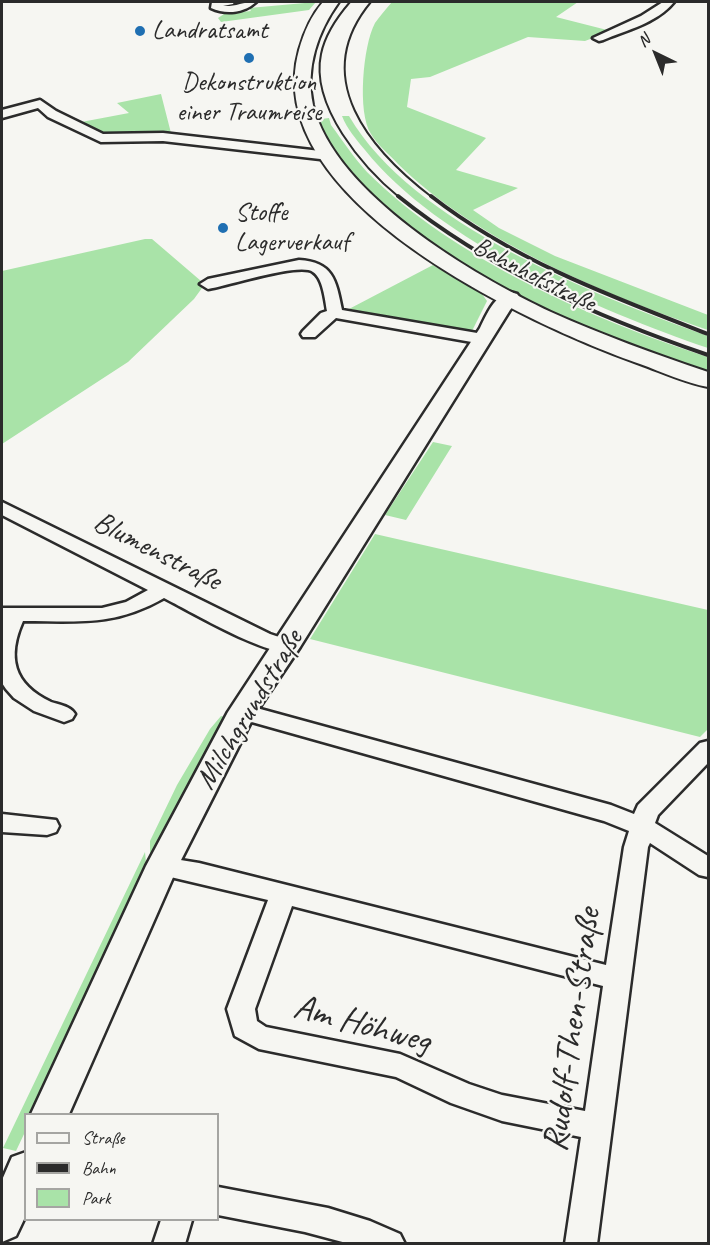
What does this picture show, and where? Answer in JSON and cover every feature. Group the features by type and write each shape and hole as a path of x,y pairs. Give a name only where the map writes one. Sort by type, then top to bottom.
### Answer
{"main road":[{"name":"Bahnhofstraße","path":"331,2 322,11 305,48 300,77 304,107 318,142 354,187 402,229 452,266 510,298 624,350 708,380"}],"street":[{"path":"229,2 216,3 215,6 225,10 251,2"},
{"path":"599,38 653,13 669,2"},
{"path":"2,114 40,104 52,114 101,138 163,136 329,156"},
{"path":"208,284 222,284 293,265 310,264 320,269 328,282 335,313"},
{"name":"Milchgrundstraße","path":"50,1113 162,866 242,712 487,333 501,307 510,298"},
{"path":"309,334 327,316 335,313 487,333 531,309"},
{"name":"Blumenstraße","path":"2,508 262,639 286,647"},
{"path":"64,714 48,710 21,695 7,674 3,650 8,614 102,615 133,607 165,589"},
{"path":"242,712 611,814 641,826 708,868"},
{"name":"Rudolf-Then-Straße","path":"581,1244 636,847 641,826 647,811 708,749"},
{"path":"2,823 47,826"},
{"path":"162,866 283,894 618,980"},
{"name":"Am Höhweg","path":"283,894 241,1009 245,1028 260,1038 400,1066 461,1094 502,1108 598,1127"},
{"path":"2,1223 24,1174"},
{"path":"219,1200 318,1221 374,1236 389,1244"},
{"path":"169,1244 177,1221"}],"green space":[{"path":"316,2 309,10 221,22 218,18 224,14 251,11 249,8"},
{"path":"392,2 578,2 556,17 611,31 585,41 528,37 430,77 411,79 407,107 486,138 456,170 518,188 473,210 499,228 555,256 708,315 708,330 586,283 503,241 429,192 380,146 367,124 364,111 363,79 371,33 375,23"},
{"path":"161,94 172,137 110,136 76,123 129,113 117,103"},
{"path":"342,116 349,116 378,155 416,190 460,222 509,251 561,277 613,300 708,336 708,348 665,333 571,293 476,243 434,214 396,183 358,142"},
{"path":"329,118 331,125 367,172 402,203 441,232 483,259 573,305 618,325 708,357 708,375 661,359 564,319 469,269 425,240 384,208 344,167 313,120"},
{"path":"152,239 201,281 202,288 194,299 128,362 2,444 2,271"},
{"path":"433,265 482,294 487,301 472,331 349,309"},
{"path":"433,442 452,446 406,520 385,515"},
{"path":"375,534 708,610 708,729 700,737 310,639"},
{"path":"221,716 229,718 150,864 150,841 177,785 210,729"},
{"path":"145,852 147,873 34,1113 24,1113 24,1134 16,1151 3,1148"}],"railway":[{"path":"350,2 332,26 321,54 320,74 324,94 331,115 342,134 370,170 400,198"},
{"path":"371,2 353,30 345,58 346,85 355,110 369,135 388,158 433,198"},
{"path":"398,196 433,223 507,269 585,308 708,355"},
{"path":"431,196 463,219 529,258 600,291 708,334"}],"place":[{"name":"Landratsamt","path":"140,31"},
{"name":"Dekonstruktion einer Traumreise","path":"249,58"},
{"name":"Stoffe Lagerverkauf","path":"223,228"}]}
